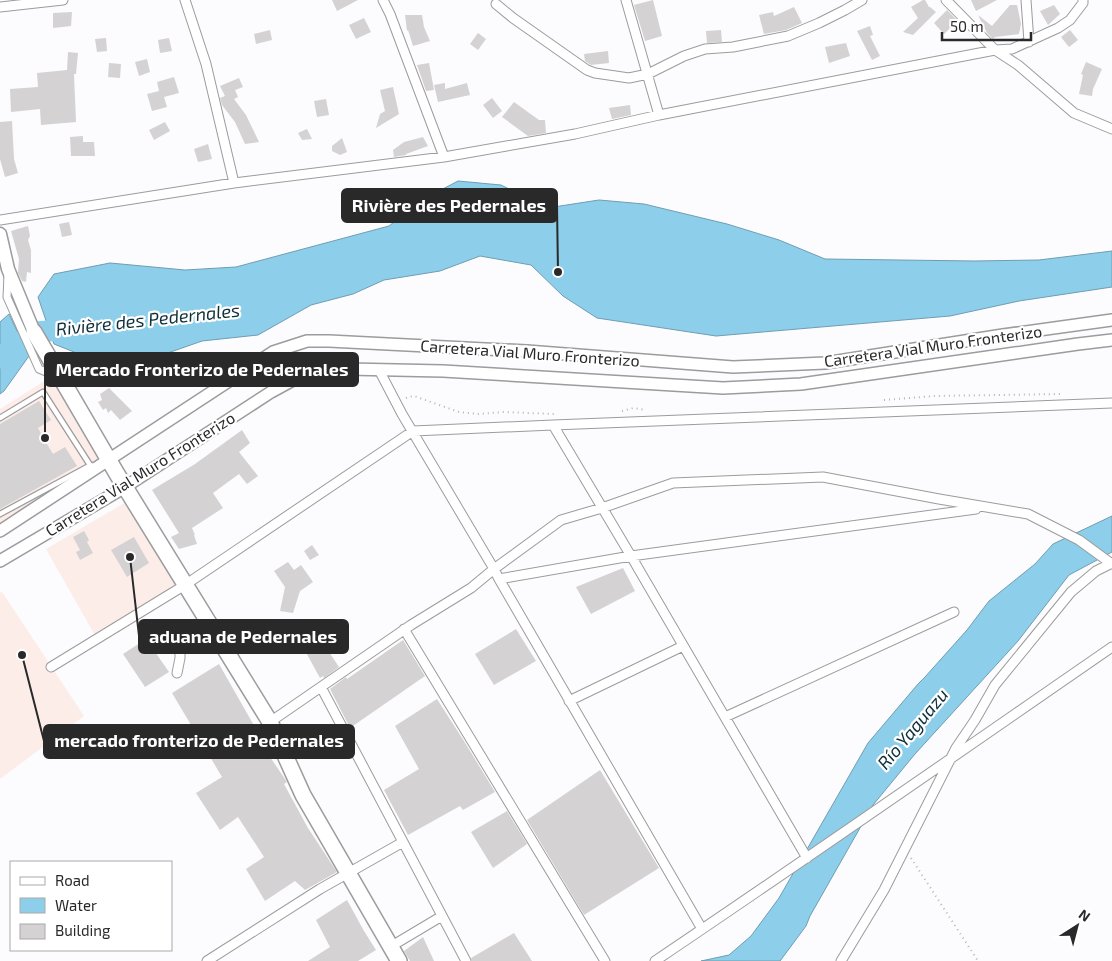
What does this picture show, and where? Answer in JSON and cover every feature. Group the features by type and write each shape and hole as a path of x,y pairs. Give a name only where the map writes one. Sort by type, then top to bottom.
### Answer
{"main road":[{"path":"0,234 8,270 34,332 125,487 270,722 304,795 398,961"}],"street":[{"path":"0,7 63,0"},
{"path":"186,0 206,64 234,183"},
{"path":"383,0 444,157"},
{"path":"626,0 659,115"},
{"path":"496,4 587,70 629,78 648,74 684,56 705,50 733,47 788,36 836,15 862,0"},
{"path":"946,0 994,50 1018,65 1074,114 1112,129"},
{"path":"1026,0 1029,42"},
{"path":"0,220 234,183 444,157 575,134 659,115 994,50 1012,49 1058,28 1070,20 1084,0"},
{"path":"8,270 7,297 39,369 60,377"},
{"name":"Carretera Vial Muro Fronterizo","path":"0,530 273,352 307,341 527,351 733,368 825,363 1112,320"},
{"name":"Carretera Vial Muro Fronterizo","path":"0,560 125,487 271,392 304,374 348,370 443,371 723,388 801,384 1058,346 1112,340"},
{"path":"379,370 402,414 494,569 702,930"},
{"path":"52,667 185,585 412,431 1112,403"},
{"path":"553,425 807,858"},
{"path":"270,722 404,629 471,588 561,520 673,483 823,477 939,500 1028,514 1079,540 1112,564"},
{"path":"499,579 631,556 986,507"},
{"path":"841,961 884,890 956,748 995,685 1071,592 1096,571 1112,564"},
{"path":"724,717 954,612"},
{"path":"180,643 208,621"},
{"path":"153,627 168,633 180,643"},
{"path":"404,629 605,961"},
{"path":"177,673 180,643"},
{"path":"569,701 683,646"},
{"path":"655,961 1112,647"},
{"path":"321,687 466,961"},
{"path":"207,961 320,889 403,842"},
{"path":"390,947 442,916"}],"lane":[{"path":"0,418 43,392 90,465"},
{"path":"0,514 90,465 109,460"}],"path":[{"path":"877,401 934,396 1070,393"},
{"path":"402,414 404,400 414,396 459,412 478,414 504,412 560,414"},
{"path":"616,412 633,408 651,412"},
{"path":"905,848 978,961"}],"shaded area":[{"path":"54,375 107,467 0,527 0,409"},
{"path":"128,501 175,586 96,637 46,549"},
{"path":"2,592 84,716 0,779 0,593"}],"water":[{"path":"458,181 501,185 547,208 599,200 644,204 727,224 779,240 825,259 1039,260 1112,251 1112,287 1019,301 950,316 716,336 597,318 563,296 531,265 480,256 440,271 384,280 353,294 311,305 258,335 202,341 162,355 114,368 54,344 38,297 54,274 110,263 185,270 236,267 389,226 420,201"},
{"path":"9,314 29,356 0,394 0,322"},
{"name":"Río Yaguazu","path":"1112,516 1112,552 1069,575 1018,641 915,754 873,805 806,926 780,961 701,961 729,955 751,936 779,898 868,743 967,630 989,601 1035,564 1053,544"}],"building":[{"path":"332,0 358,0 337,11"},
{"path":"653,0 662,36 645,41 634,5"},
{"path":"923,0 936,12 913,35 903,32 918,18 911,7"},
{"path":"971,0 997,0 976,11"},
{"path":"1010,5 1017,5 1021,24 1019,34 995,37 993,39 987,33 978,15 992,26"},
{"path":"1054,5 1060,14 1048,25 1040,11"},
{"path":"794,7 802,23 786,30 764,34 759,15 773,12 774,16"},
{"path":"947,10 958,21 944,34 934,23"},
{"path":"72,12 71,26 53,28 53,13"},
{"path":"405,15 422,15 424,27 430,41 413,46 407,31"},
{"path":"364,18 371,32 356,39 349,25"},
{"path":"870,26 873,35 870,36 880,56 872,60 857,31"},
{"path":"270,30 272,40 256,44 254,34"},
{"path":"721,30 722,42 707,43 706,31"},
{"path":"1070,30 1078,40 1069,47 1061,37"},
{"path":"478,33 486,39 478,50 470,44"},
{"path":"106,38 107,51 97,52 95,39"},
{"path":"169,38 172,51 160,53 158,40"},
{"path":"846,43 850,56 829,63 825,47"},
{"path":"608,51 609,63 591,65 585,61 584,54"},
{"path":"68,52 78,53 76,74 74,74 76,122 41,125 40,109 11,112 10,89 38,87 37,73 67,70"},
{"path":"147,59 150,72 139,76 135,62"},
{"path":"1086,62 1102,69 1092,96 1079,94 1083,75 1081,74"},
{"path":"109,63 121,64 120,78 108,77"},
{"path":"429,63 434,90 426,91 417,65"},
{"path":"174,77 179,93 164,97 167,107 152,111 147,94 159,91 157,82"},
{"path":"239,78 243,87 235,90 238,97 234,99 246,115 259,142 245,144 235,122 222,105 220,98 225,96 220,86"},
{"path":"445,83 445,89 467,83 470,95 438,102 434,85"},
{"path":"393,87 399,114 376,128 380,114 385,111 380,90"},
{"path":"492,98 502,111 493,118 483,105"},
{"path":"326,99 329,115 317,117 314,101"},
{"path":"514,102 539,120 545,120 546,133 528,136 502,117"},
{"path":"630,105 631,115 612,119 609,108"},
{"path":"12,121 14,159 18,173 5,177 0,159 0,122"},
{"path":"165,122 170,131 154,140 149,130"},
{"path":"307,129 312,139 302,140 298,133"},
{"path":"83,136 83,142 94,142 95,156 71,156 70,137"},
{"path":"423,137 428,146 406,155 394,157 393,150 404,142"},
{"path":"342,138 347,152 340,155 332,151 332,146"},
{"path":"208,144 212,159 198,162 194,149"},
{"path":"69,222 72,235 62,237 59,224"},
{"path":"28,226 31,273 27,272 26,282 22,281 18,273 19,259 11,231"},
{"path":"109,388 132,411 120,420 111,410 108,413 106,408 103,410 98,402 102,400 100,394"},
{"path":"39,401 51,420 38,428 47,444 53,454 65,447 77,466 0,509 0,424"},
{"path":"242,430 250,443 239,452 258,476 247,484 239,474 213,493 223,508 192,528 197,544 179,549 171,537 179,533 152,490 195,464"},
{"path":"84,531 93,553 80,560 76,552 80,550 73,537"},
{"path":"134,537 149,563 127,577 111,550"},
{"path":"312,545 319,555 310,560 304,551"},
{"path":"288,562 294,570 301,565 313,582 300,591 293,613 280,611 285,587 274,571"},
{"path":"623,568 635,591 591,614 576,587"},
{"path":"516,629 536,661 494,685 475,654"},
{"path":"319,637 339,667 324,678 323,676 320,678 303,647"},
{"path":"146,639 169,672 145,687 123,654"},
{"path":"403,640 425,676 350,728 330,689"},
{"path":"219,664 268,750 266,751 287,782 284,784 308,828 337,872 305,890 295,881 265,901 246,869 264,857 238,817 220,830 196,793 222,777 172,693"},
{"path":"437,699 495,792 463,810 460,806 408,835 384,790 419,769 395,726"},
{"path":"600,770 659,868 584,915 527,820"},
{"path":"507,811 527,844 493,868 471,832"},
{"path":"347,900 376,950 358,961 308,961 330,947 316,920"},
{"path":"514,933 532,961 472,961 471,958"},
{"path":"423,937 434,961 410,961 404,951"}],"waterway":[{"name":"Rivière des Pedernales","path":"0,358 34,332 78,329"}],"place":[{"name":"Rivière des Pedernales","path":"558,272"},
{"name":"Mercado Fronterizo de Pedernales","path":"45,438"},
{"name":"aduana de Pedernales","path":"130,557"},
{"name":"mercado fronterizo de Pedernales","path":"22,655"}]}
